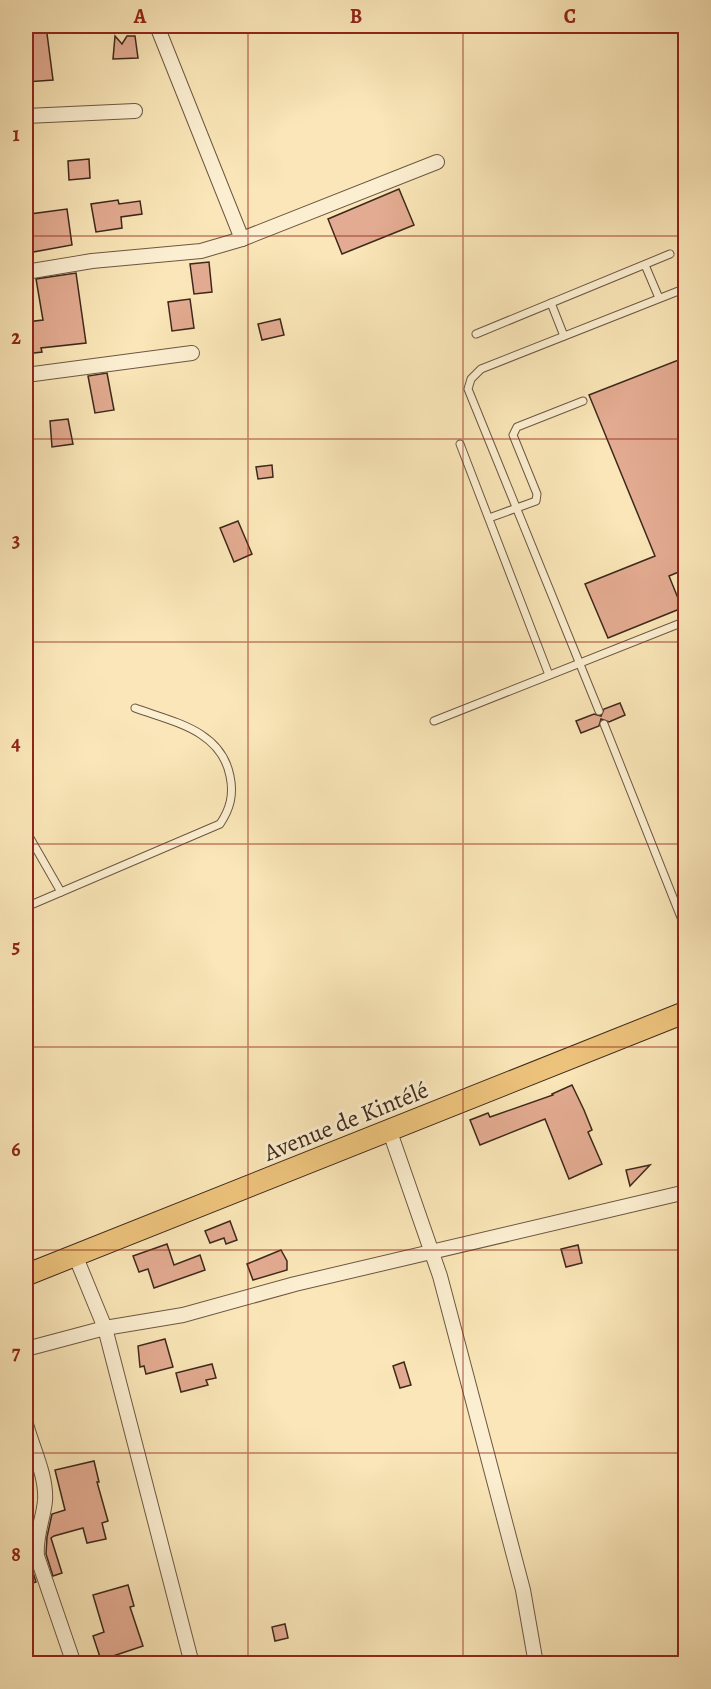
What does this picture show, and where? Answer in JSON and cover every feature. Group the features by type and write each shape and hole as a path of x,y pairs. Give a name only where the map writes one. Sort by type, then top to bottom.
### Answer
{"main road":[{"name":"Avenue de Kintélé","path":"26,1275 390,1132 686,1012"}],"street":[{"path":"156,26 242,239"},
{"path":"26,116 135,111"},
{"path":"26,272 92,261 177,255 242,239 437,162"},
{"path":"26,375 192,353"},
{"path":"390,1132 432,1252 523,1590 536,1664"},
{"path":"26,1349 105,1328 183,1315 295,1284 686,1192"},
{"path":"75,1255 105,1328 192,1664"},
{"path":"26,1424 44,1492 36,1545 37,1556 74,1664"}],"lane":[{"path":"476,334 670,254"},
{"path":"645,265 659,298"},
{"path":"599,711 468,389 471,379 481,369 686,288"},
{"path":"551,303 564,336"},
{"path":"489,518 536,501 537,494 513,435 517,427 583,401"},
{"path":"460,444 549,675"},
{"path":"434,721 686,621"},
{"path":"26,907 220,824 230,809 232,786 229,768 221,750 208,738 192,729 135,708"},
{"path":"604,724 686,930"},
{"path":"26,831 61,892"}],"building":[{"path":"46,26 53,80 26,82 26,60 28,60 26,27"},
{"path":"115,36 122,44 127,36 135,36 138,58 113,59"},
{"path":"89,159 90,178 69,180 68,161"},
{"path":"399,189 414,225 342,254 328,219"},
{"path":"118,200 119,204 140,201 142,214 121,217 122,228 96,232 91,204"},
{"path":"67,209 72,245 33,252 30,214"},
{"path":"209,262 212,292 194,294 190,264"},
{"path":"76,273 86,343 41,348 42,352 26,354 26,322 43,320 36,279"},
{"path":"190,299 194,328 172,331 168,302"},
{"path":"280,319 284,335 262,340 258,324"},
{"path":"686,357 686,569 669,576 682,608 608,638 585,584 655,556 589,395"},
{"path":"107,373 114,410 95,413 88,376"},
{"path":"68,419 73,444 52,447 50,421"},
{"path":"272,465 273,477 258,479 256,467"},
{"path":"238,521 252,554 234,562 220,528"},
{"path":"620,703 625,715 609,722 601,719 599,726 581,733 576,721 594,714 601,716 604,709"},
{"path":"572,1085 592,1130 588,1132 602,1164 569,1179 545,1119 480,1145 470,1120 488,1113 490,1117 553,1095"},
{"path":"650,1165 630,1186 626,1170"},
{"path":"230,1221 237,1240 226,1244 224,1238 210,1243 205,1231"},
{"path":"167,1244 174,1265 200,1255 205,1270 154,1288 148,1269 139,1272 133,1256"},
{"path":"578,1245 582,1263 566,1267 561,1249"},
{"path":"281,1250 287,1261 287,1270 253,1280 247,1264"},
{"path":"165,1339 173,1367 146,1374 144,1366 140,1367 138,1346"},
{"path":"404,1362 411,1385 400,1388 393,1366"},
{"path":"212,1364 216,1378 206,1380 208,1385 181,1392 176,1373"},
{"path":"94,1461 99,1482 97,1482 108,1521 102,1523 106,1539 87,1543 83,1528 51,1538 62,1573 53,1576 46,1554 47,1537 52,1514 65,1510 55,1470"},
{"path":"32,1519 28,1556 36,1582 26,1585 26,1521"},
{"path":"128,1585 134,1606 130,1607 143,1646 101,1660 93,1636 104,1632 93,1595"},
{"path":"285,1624 288,1638 275,1641 272,1627"}]}
